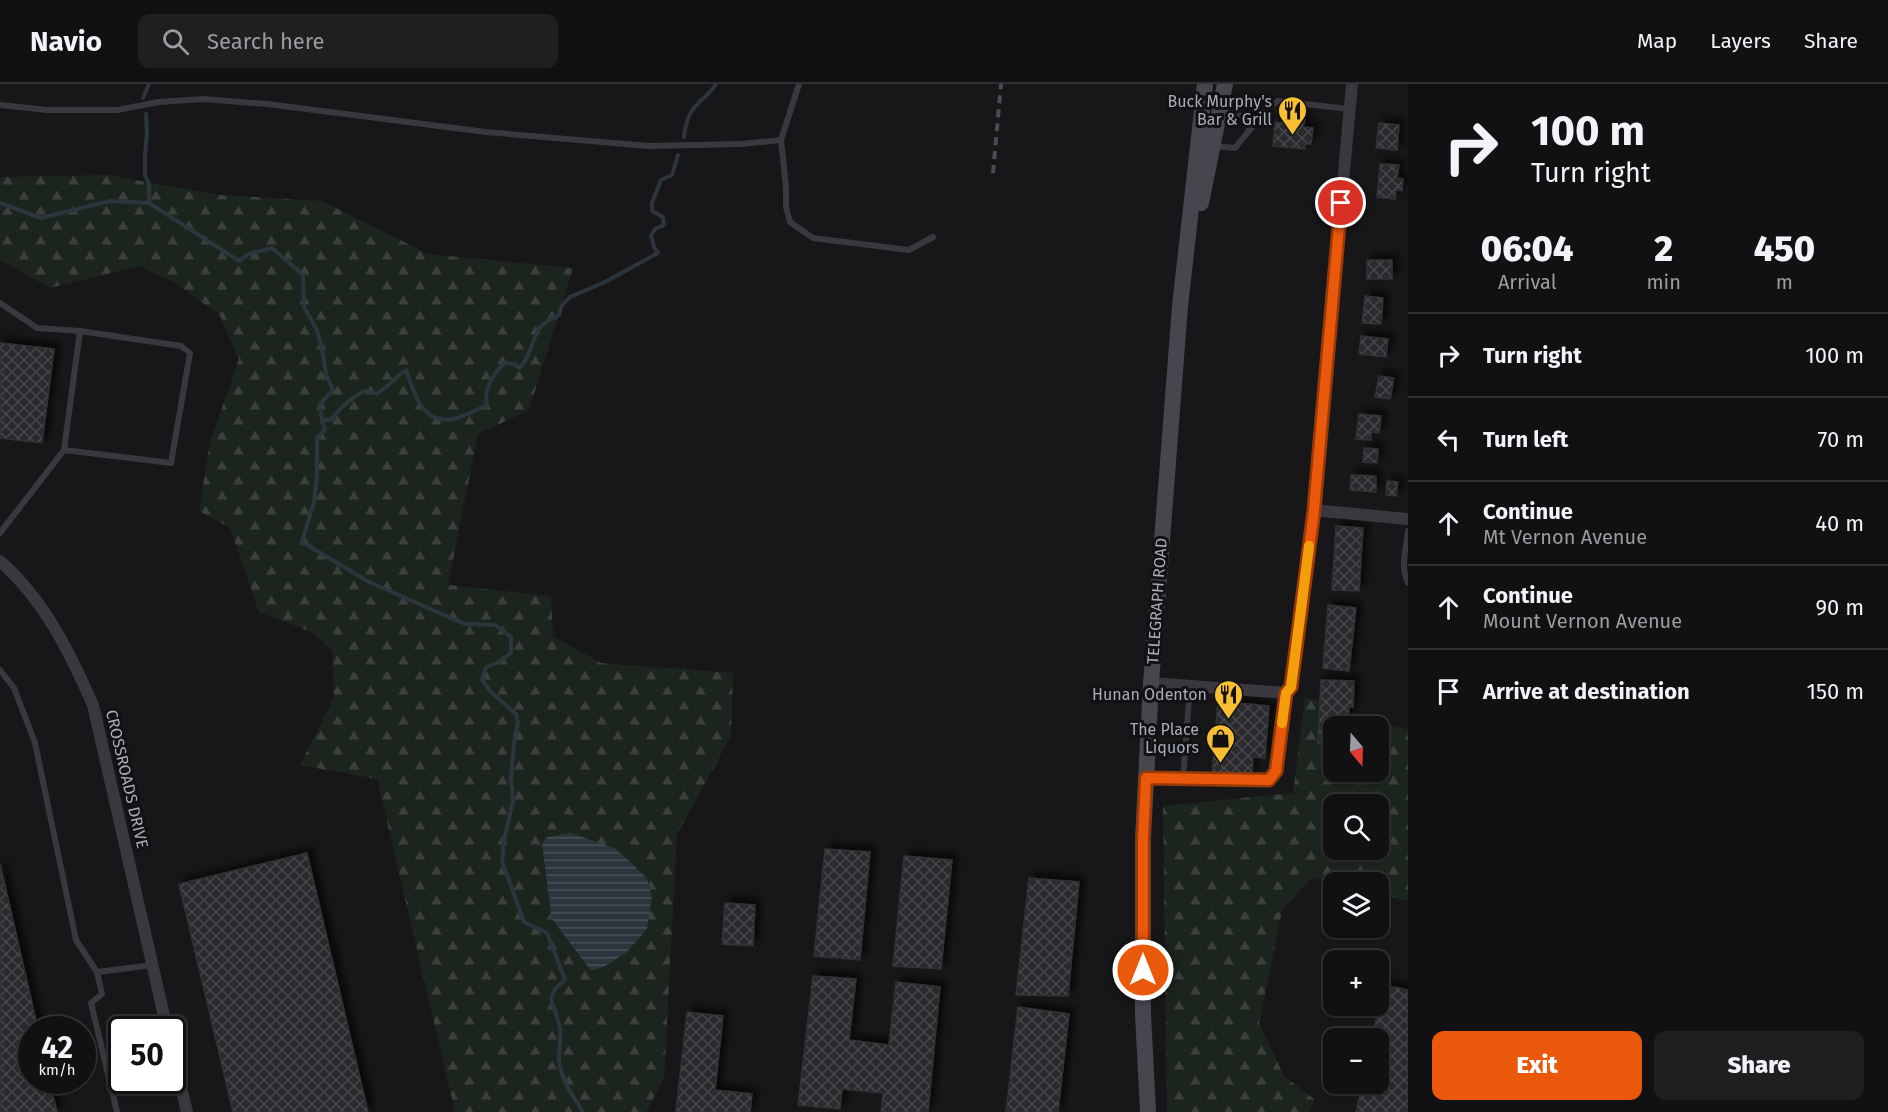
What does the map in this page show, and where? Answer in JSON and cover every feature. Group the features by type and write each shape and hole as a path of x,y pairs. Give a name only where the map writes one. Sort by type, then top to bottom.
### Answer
{"main road":[{"name":"TELEGRAPH ROAD","path":"1148,1112 1143,1014 1143,838 1151,683 1180,306 1205,84"},
{"name":"TELEGRAPH ROAD","path":"1180,306 1226,84"}],"street":[{"path":"1151,683 1288,690 1314,510 1352,84"},
{"path":"1314,510 1408,519"},
{"name":"CROSSROADS DRIVE","path":"0,561 35,599 56,628 93,705 165,1016"},
{"path":"183,1094 187,1112"}],"lane":[{"path":"799,84 781,140 786,207 790,222 813,238 909,250 933,237"},
{"path":"0,105 48,110 117,110 159,102 203,99 267,104 486,132 649,146 741,144 781,140"},
{"path":"1213,146 1235,148 1268,108 1278,100 1350,109"},
{"path":"1220,109 1239,114 1246,119 1249,131"},
{"path":"0,303 37,328 182,346 190,353 171,463 64,450"},
{"path":"0,533 64,450 80,332"},
{"path":"1408,531 1403,564 1404,575 1408,583"},
{"path":"0,670 14,688 35,743 76,940 97,972 102,994 91,1003 117,1112"},
{"path":"1183,779 1191,686"},
{"path":"1146,778 1269,780 1276,771 1288,690"},
{"path":"97,972 153,965"}],"green space":[{"path":"108,175 220,195 322,201 428,254 573,268 529,410 478,434 448,585 551,596 553,636 601,663 733,673 731,736 677,834 664,1078 646,1112 455,1112 377,779 300,765 334,697 332,651 314,633 259,612 230,528 199,511 210,442 239,359 219,314 173,282 139,266 50,288 0,260 0,177"},
{"path":"1305,697 1364,716 1323,716 1323,782 1389,782 1389,724 1408,728 1408,901 1389,896 1389,872 1323,872 1323,881 1311,878 1282,911 1259,1023 1284,1076 1314,1099 1310,1112 1167,1112 1163,806 1293,793"}],"shaded area":[{"path":"571,833 616,849 647,878 652,897 647,929 626,953 605,966 591,971 552,919 542,844 547,837"}],"building":[{"name":"Buck Murphy's Bar & Grill","path":"1289,115 1303,116 1305,120 1303,127 1313,128 1311,144 1305,144 1305,149 1273,146 1275,122 1288,126"},
{"path":"1379,123 1399,125 1397,150 1376,148"},
{"path":"1380,164 1399,165 1397,178 1403,179 1402,191 1396,190 1395,199 1377,197"},
{"path":"1367,260 1392,260 1392,279 1367,279"},
{"path":"1365,296 1383,298 1381,324 1362,323"},
{"path":"1361,336 1388,339 1386,357 1359,354"},
{"path":"0,343 54,349 42,443 0,438"},
{"path":"1379,376 1394,378 1390,399 1375,397"},
{"path":"1359,414 1381,416 1379,433 1371,432 1371,440 1356,439"},
{"path":"1364,448 1378,449 1377,463 1363,462"},
{"path":"1351,475 1376,476 1376,492 1350,490"},
{"path":"1387,481 1398,482 1396,496 1386,495"},
{"path":"1336,526 1363,528 1359,591 1332,590"},
{"path":"1328,605 1356,608 1349,671 1323,668"},
{"path":"1321,680 1354,681 1353,707 1349,707 1349,716 1323,716 1323,744 1318,744"},
{"path":"1218,701 1269,706 1265,758 1253,757 1252,774 1232,772 1232,776 1212,774"},
{"path":"825,849 870,852 860,960 814,956"},
{"path":"307,853 368,1112 233,1112 179,884"},
{"path":"904,856 952,860 941,969 893,966"},
{"path":"0,864 35,1016 18,1016 18,1094 52,1094 57,1112 0,1112"},
{"path":"1029,878 1079,882 1068,996 1016,995"},
{"path":"725,903 755,905 753,946 722,944"},
{"path":"813,976 856,979 849,1040 889,1045 896,982 940,987 928,1112 881,1112 883,1093 842,1089 840,1109 798,1105"},
{"path":"1389,986 1408,990 1408,1112 1356,1112 1360,1094 1389,1094 1389,1028 1374,1028 1377,1016 1389,1016"},
{"path":"1018,1007 1069,1014 1058,1112 1006,1112"},
{"path":"687,1012 723,1016 715,1090 752,1094 750,1112 676,1112"}],"waterway":[{"path":"143,98 149,84"},
{"path":"684,137 691,112 716,84"},
{"path":"146,114 145,175 149,184 149,203"},
{"path":"322,421 332,419 347,403 362,392 369,391 376,394 380,392 406,370 416,397 426,412 433,417 442,420 452,419 487,405 488,387 497,371 505,363 514,364 520,368 542,325 559,315 562,305 570,297 605,282 658,253 651,236 655,229 664,225 663,217 652,211 652,203 661,180 672,175 678,155"},
{"path":"0,203 41,218 110,201 149,203 239,261 249,254 272,248 303,275 304,307 317,330 326,374 333,390 320,404 325,430 317,437 314,502 302,542 369,582 465,624 495,625 511,637 511,653 499,662 486,667 482,680 491,692 516,714 518,723 511,777 513,801 504,840 502,861 524,922 547,933 565,980 557,987 551,998 559,1021 561,1072 583,1112"}],"railway":[{"path":"993,173 1001,84"}],"slow traffic":[{"path":"1282,723 1286,693 1291,687 1309,546"}],"place":[{"name":"Buck Murphy's Bar & Grill","path":"1293,136"},
{"name":"Hunan Odenton","path":"1228,720"},
{"name":"The Place Liquors","path":"1220,764"}],"route":[{"path":"1143,970 1143,838 1146,778 1269,780 1276,771 1286,693 1291,687 1314,510 1341,203"}]}
